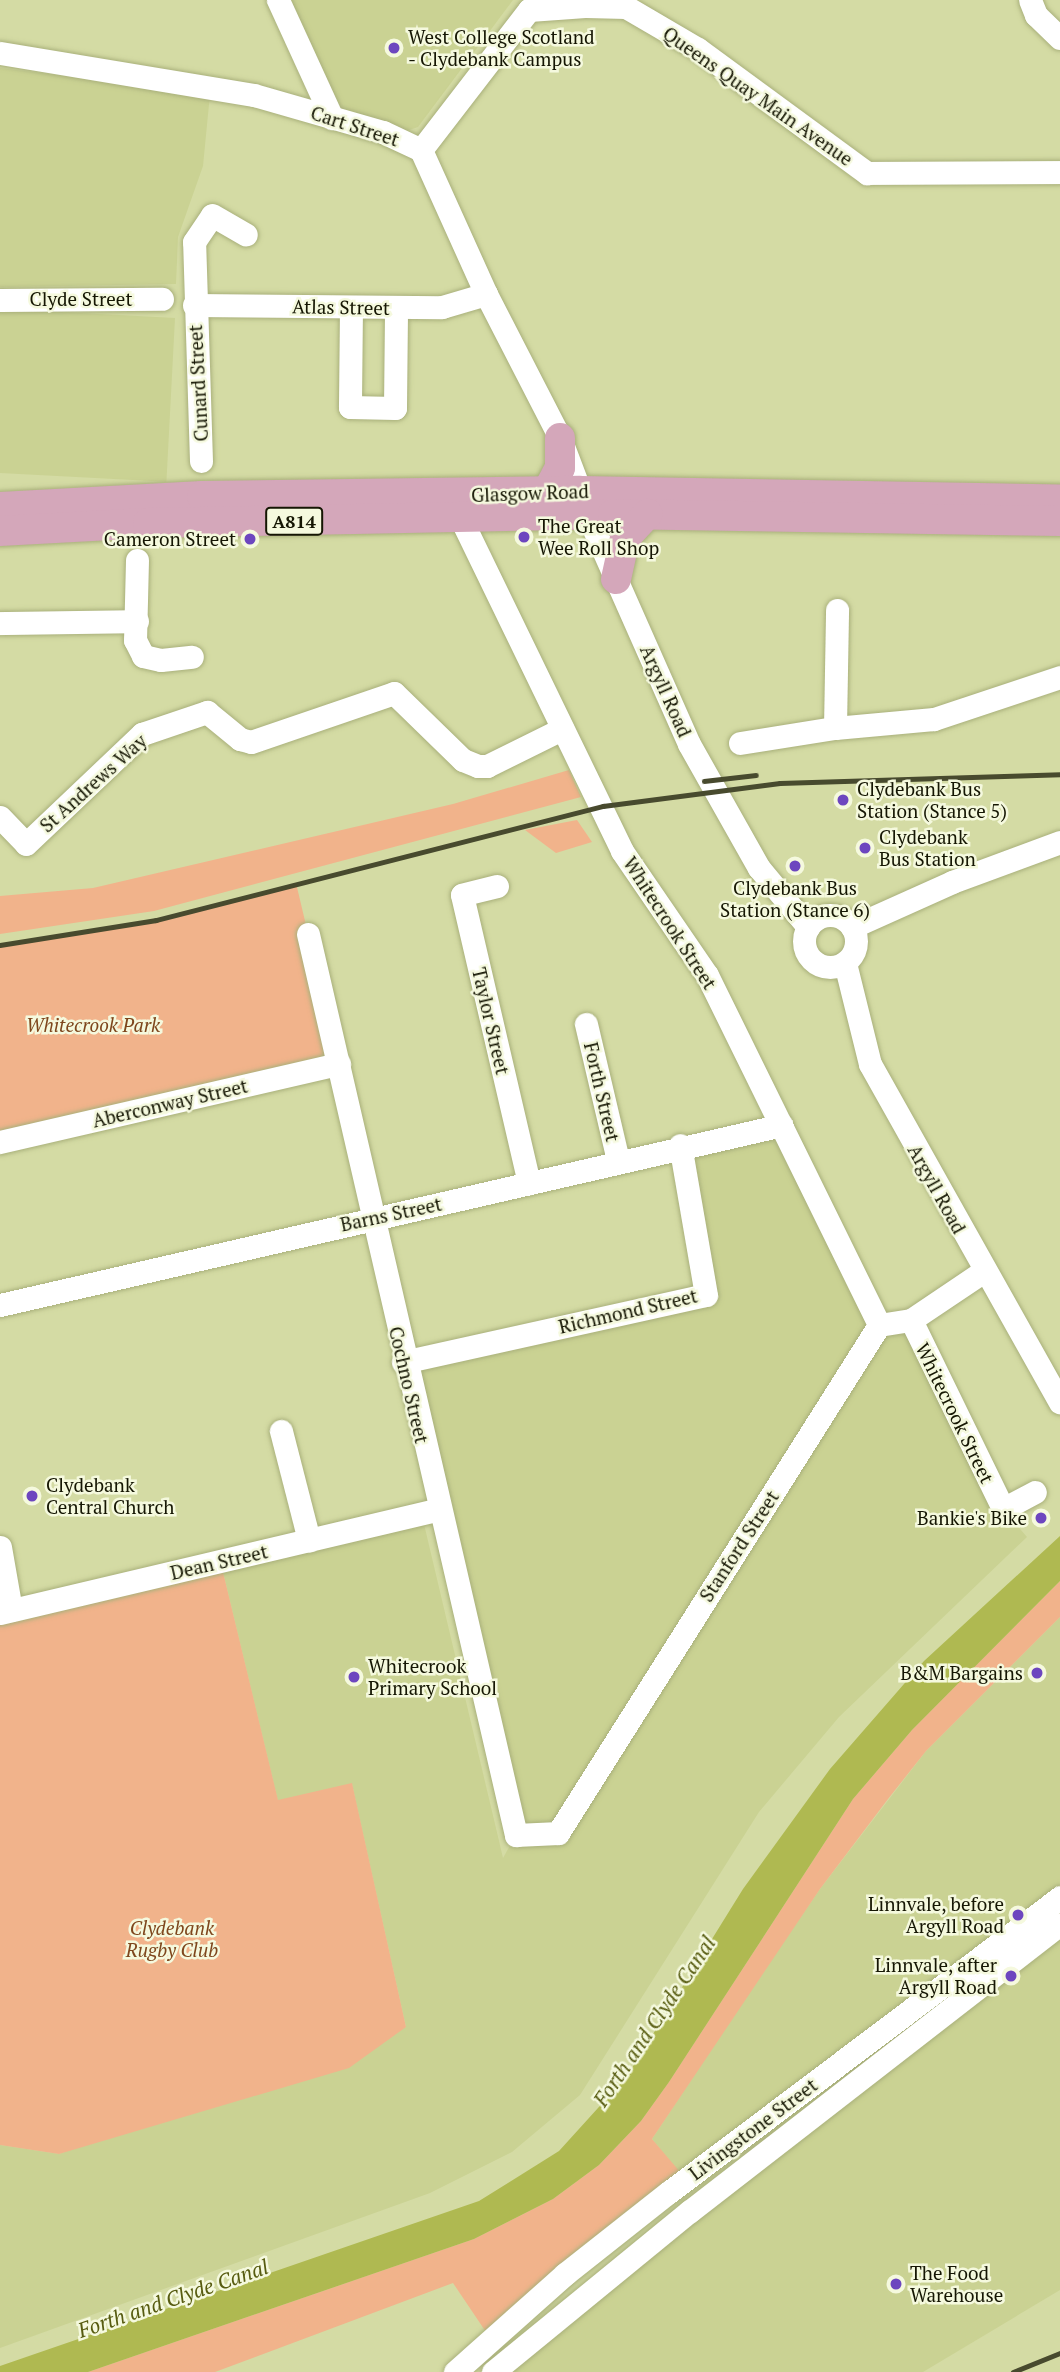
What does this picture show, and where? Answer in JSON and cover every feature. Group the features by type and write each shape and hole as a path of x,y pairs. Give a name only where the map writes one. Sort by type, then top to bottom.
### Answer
{"main road":[{"path":"547,492 559,473 560,438"},
{"name":"Glasgow Road","path":"0,507 202,496 547,492 584,503 647,514 1060,521"},
{"name":"Glasgow Road","path":"0,530 148,523 467,530 584,503 1060,499"},
{"path":"616,579 625,538 647,514"}],"street":[{"path":"278,0 332,118"},
{"path":"1030,0 1036,15 1060,38"},
{"name":"Queens Quay Main Avenue","path":"421,150 529,10 586,3 626,7 698,49 867,173 1060,172"},
{"name":"Cart Street","path":"0,53 254,95 383,132 421,150 486,294 560,438 584,503"},
{"name":"Cunard Street","path":"201,461 194,242 212,215 246,235"},
{"name":"Atlas Street","path":"194,305 459,305 486,294"},
{"name":"Clyde Street","path":"0,300 162,299"},
{"path":"351,307 350,407 395,408 396,307"},
{"name":"Argyll Road","path":"584,503 689,744 759,868 808,927"},
{"name":"Whitecrook Street","path":"467,530 622,851 707,975 879,1325"},
{"path":"137,560 135,640 143,656 161,660 192,657"},
{"path":"835,728 837,610"},
{"path":"0,623 137,621"},
{"path":"740,743 835,728 944,717 1060,677"},
{"name":"St Andrews Way","path":"0,817 26,844 142,734 207,712 240,738 251,741 394,694 463,760 487,766 562,729"},
{"path":"852,927 952,882 1060,842"},
{"name":"Taylor Street","path":"496,886 461,895 529,1183"},
{"path":"835,915 852,927 856,946 845,963 825,967 808,956 804,947 808,927 815,919 835,915"},
{"name":"Cochno Street","path":"308,934 374,1218 403,1362 516,1835"},
{"name":"Argyll Road","path":"845,963 870,1064 1060,1402"},
{"name":"Forth Street","path":"586,1024 618,1160"},
{"name":"Aberconway Street","path":"0,1142 339,1064"},
{"name":"Barns Street","path":"0,1305 529,1183 680,1145 782,1125"},
{"name":"Richmond Street","path":"403,1362 706,1295 680,1145"},
{"path":"879,1325 911,1320 984,1271"},
{"name":"Whitecrook Street","path":"911,1320 1003,1509 1035,1492"},
{"name":"Stanford Street","path":"516,1835 558,1833 879,1325"},
{"path":"281,1431 309,1540"},
{"name":"Dean Street","path":"6,1611 438,1510"},
{"path":"0,1547 6,1611"},
{"name":"Livingstone Street","path":"455,2372 565,2274 669,2192 1060,1897"},
{"name":"Livingstone Street","path":"494,2372 680,2220 1060,1924"}],"shaded area":[{"name":"West College Scotland - Clydebank Campus","path":"288,0 513,0 418,127 406,131 352,115 338,106"},
{"path":"0,68 210,94 203,166 178,237 176,284 0,287"},
{"path":"0,309 175,318 166,482 0,473"},
{"path":"782,1125 879,1325 911,1320 1003,1509 1027,1537 839,1717 759,1812 580,2095 512,2152 430,2193 0,2348 0,2145 59,2154 406,2027 352,1784 278,1801 223,1572 424,1524 503,1858 516,1835 403,1362 705,1295 680,1145"},
{"path":"1060,1536 1060,1581 912,1730 853,1799 669,2082 641,2121 599,2165 553,2199 474,2239 88,2372 0,2372 0,2366 479,2201 559,2151 627,2076 743,1889 830,1769 924,1661"},
{"path":"1060,1617 1060,1897 685,2179 652,2139 758,1979 820,1889 926,1751"},
{"path":"1060,1924 1060,2290 923,2372 493,2372"}],"green space":[{"path":"569,770 581,797 154,911 0,934 0,896 93,888 453,804"},
{"path":"577,820 592,842 556,853 525,830"},
{"name":"Whitecrook Park","path":"296,883 339,1064 0,1142 0,945 156,920"},
{"name":"Clydebank Rugby Club","path":"223,1572 278,1800 352,1783 406,2027 349,2068 59,2154 0,2145 0,1623"},
{"path":"1060,1581 1060,1617 926,1751 888,1799 820,1889 652,2139 681,2173 486,2332 453,2283 215,2372 88,2372 474,2239 553,2199 599,2165 641,2121 669,2082 853,1799 912,1730"}],"railway":[{"path":"0,945 156,920 603,806 780,783 1060,774"},
{"path":"704,781 756,775"},
{"path":"1013,2372 1060,2353"}],"place":[{"name":"West College Scotland - Clydebank Campus","path":"394,48"},
{"name":"The Great Wee Roll Shop","path":"524,537"},
{"name":"Cameron Street","path":"250,539"},
{"name":"Clydebank Bus Station (Stance 5)","path":"843,800"},
{"name":"Clydebank Bus Station","path":"865,848"},
{"name":"Clydebank Bus Station (Stance 6)","path":"795,866"},
{"name":"Clydebank Central Church","path":"32,1496"},
{"name":"Bankie's Bike","path":"1041,1518"},
{"name":"B&M Bargains","path":"1037,1673"},
{"name":"Whitecrook Primary School","path":"354,1677"},
{"name":"Linnvale, before Argyll Road","path":"1018,1915"},
{"name":"Linnvale, after Argyll Road","path":"1011,1976"},
{"name":"The Food Warehouse","path":"896,2284"}],"water label":[{"name":"Forth and Clyde Canal","path":"654,2021"},
{"name":"Forth and Clyde Canal","path":"173,2298"}]}
